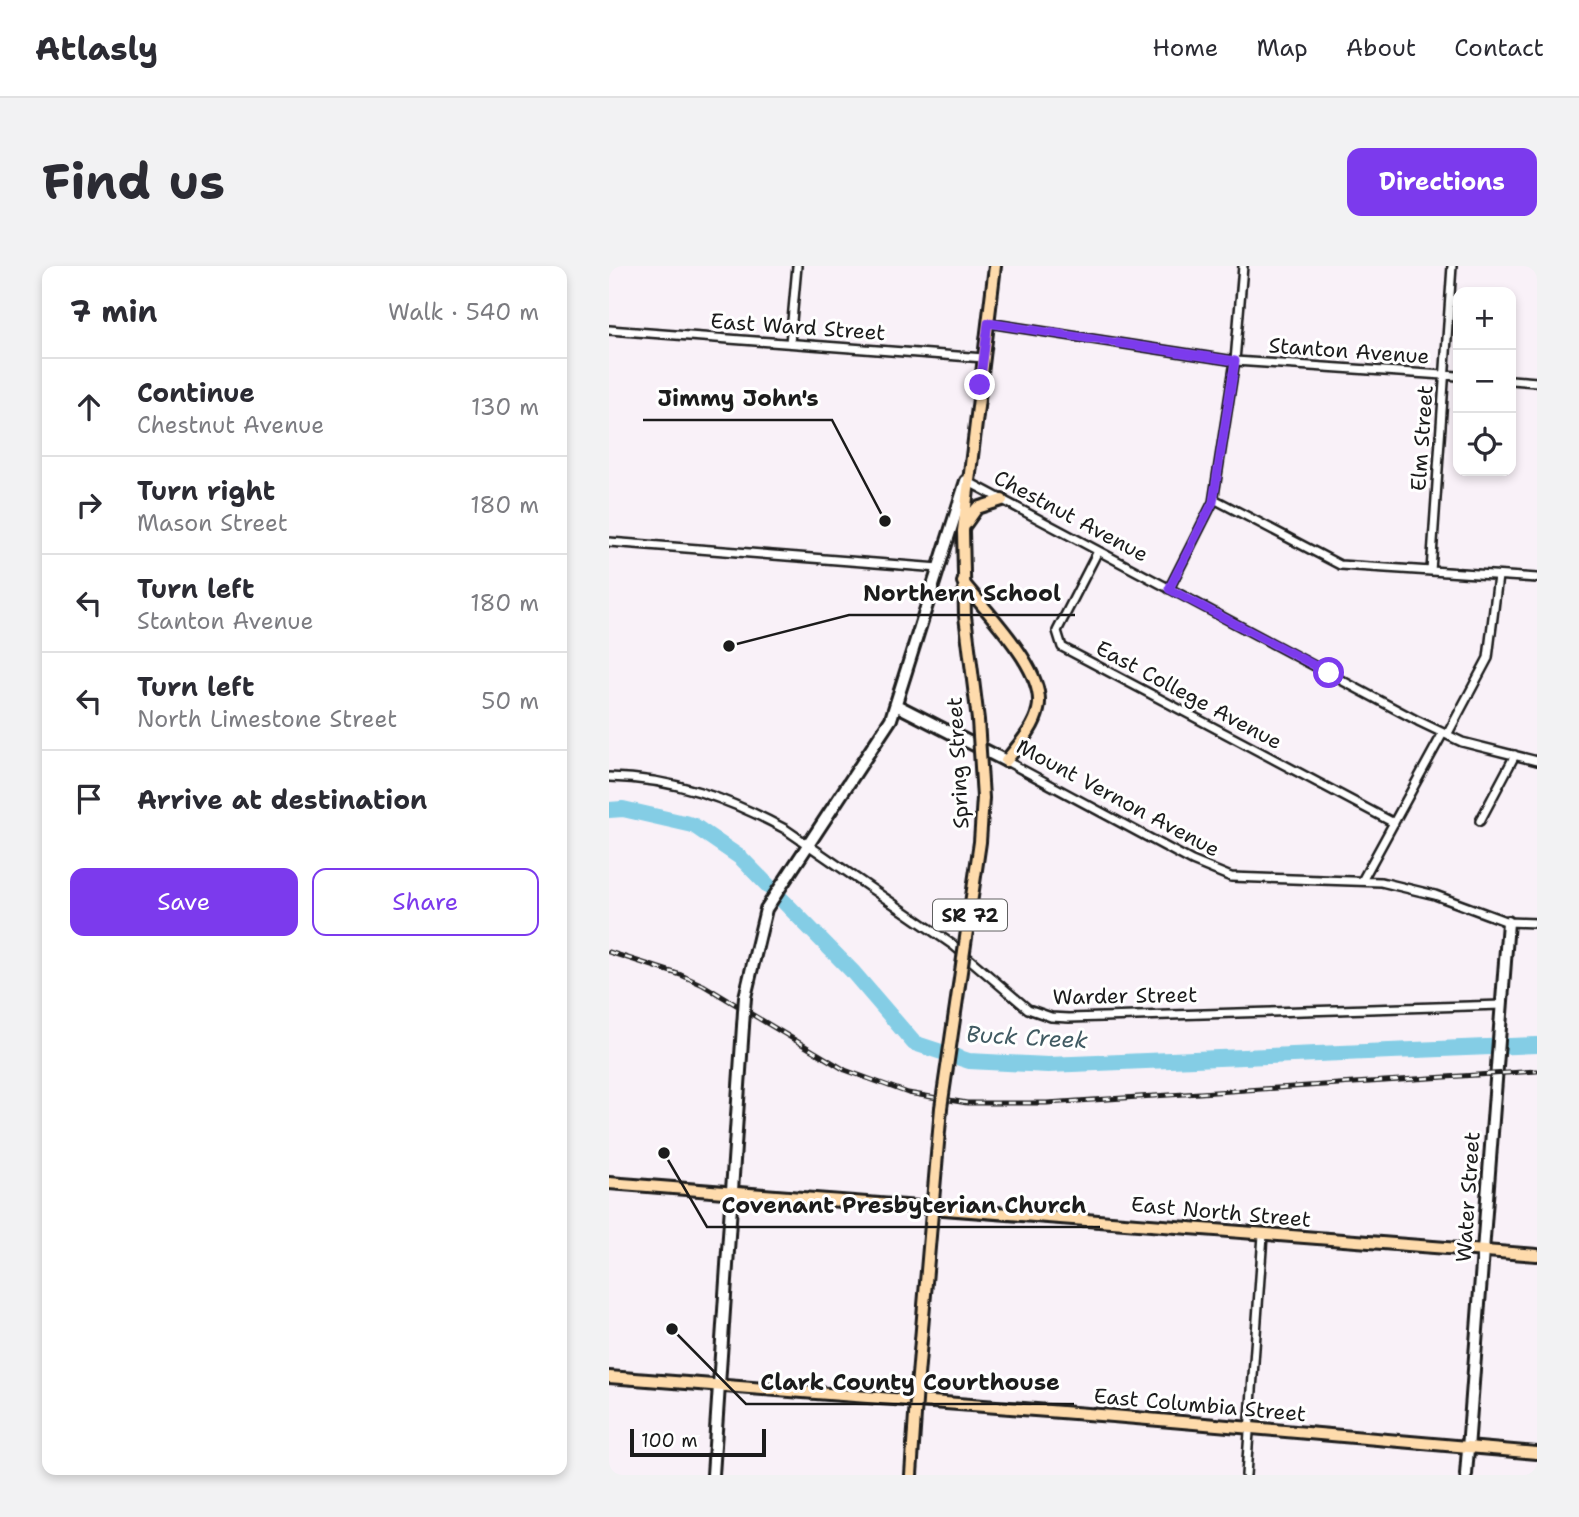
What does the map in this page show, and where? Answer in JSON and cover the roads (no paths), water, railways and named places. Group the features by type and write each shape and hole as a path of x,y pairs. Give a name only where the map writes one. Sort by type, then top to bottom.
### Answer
{"main road":[{"name":"SR 72","path":"966,481 995,266"},
{"name":"Spring Street","path":"931,1208 940,1108 980,842 983,798 978,720 963,582 966,481"},
{"path":"713,1475 745,998 759,930 766,909 871,754 896,705 966,481"},
{"path":"963,531 968,516 977,508 1002,500"},
{"path":"963,582 1030,668 1039,689 1035,720 1006,761"},
{"name":"Mount Vernon Avenue","path":"896,705 1006,761"},
{"name":"Water Street","path":"1466,1475 1509,922"},
{"name":"East North Street","path":"609,1183 1537,1255"},
{"name":"SR 72","path":"912,1475 931,1208"},
{"name":"East Columbia Street","path":"609,1377 1537,1453"}],"street":[{"path":"790,343 797,266"},
{"path":"1169,589 1214,499 1235,361 1243,266"},
{"name":"Elm Street","path":"1431,571 1452,266"},
{"name":"Stanton Avenue","path":"988,323 1235,361 1453,376"},
{"name":"East Ward Street","path":"609,330 984,358"},
{"path":"1516,380 1537,382"},
{"name":"Chestnut Avenue","path":"966,481 1445,734 1537,761"},
{"path":"1214,499 1340,565 1537,579"},
{"path":"609,542 939,568"},
{"name":"East College Avenue","path":"1098,551 1057,631 1062,647 1394,823"},
{"path":"1362,881 1488,658 1498,576"},
{"path":"1480,821 1515,755"},
{"name":"Mount Vernon Avenue","path":"1006,761 1213,871 1245,880 1362,881 1406,887 1509,922 1537,923"},
{"name":"Warder Street","path":"609,777 650,779 697,790 759,815 809,844 953,945 1028,1009 1051,1017 1502,1011"},
{"path":"1246,1475 1263,1235"}],"waterway":[{"name":"Buck Creek","path":"609,810 623,809 693,825 741,858 852,971 914,1043 969,1061 1048,1065 1537,1045"}],"railway":[{"path":"609,952 681,975 703,985 845,1070 908,1093 967,1103 1047,1103 1537,1071"}],"place":[{"name":"Jimmy John's","path":"885,521"},
{"name":"Northern School","path":"729,646"},
{"name":"Covenant Presbyterian Church","path":"664,1153"},
{"name":"Clark County Courthouse","path":"672,1329"}]}
